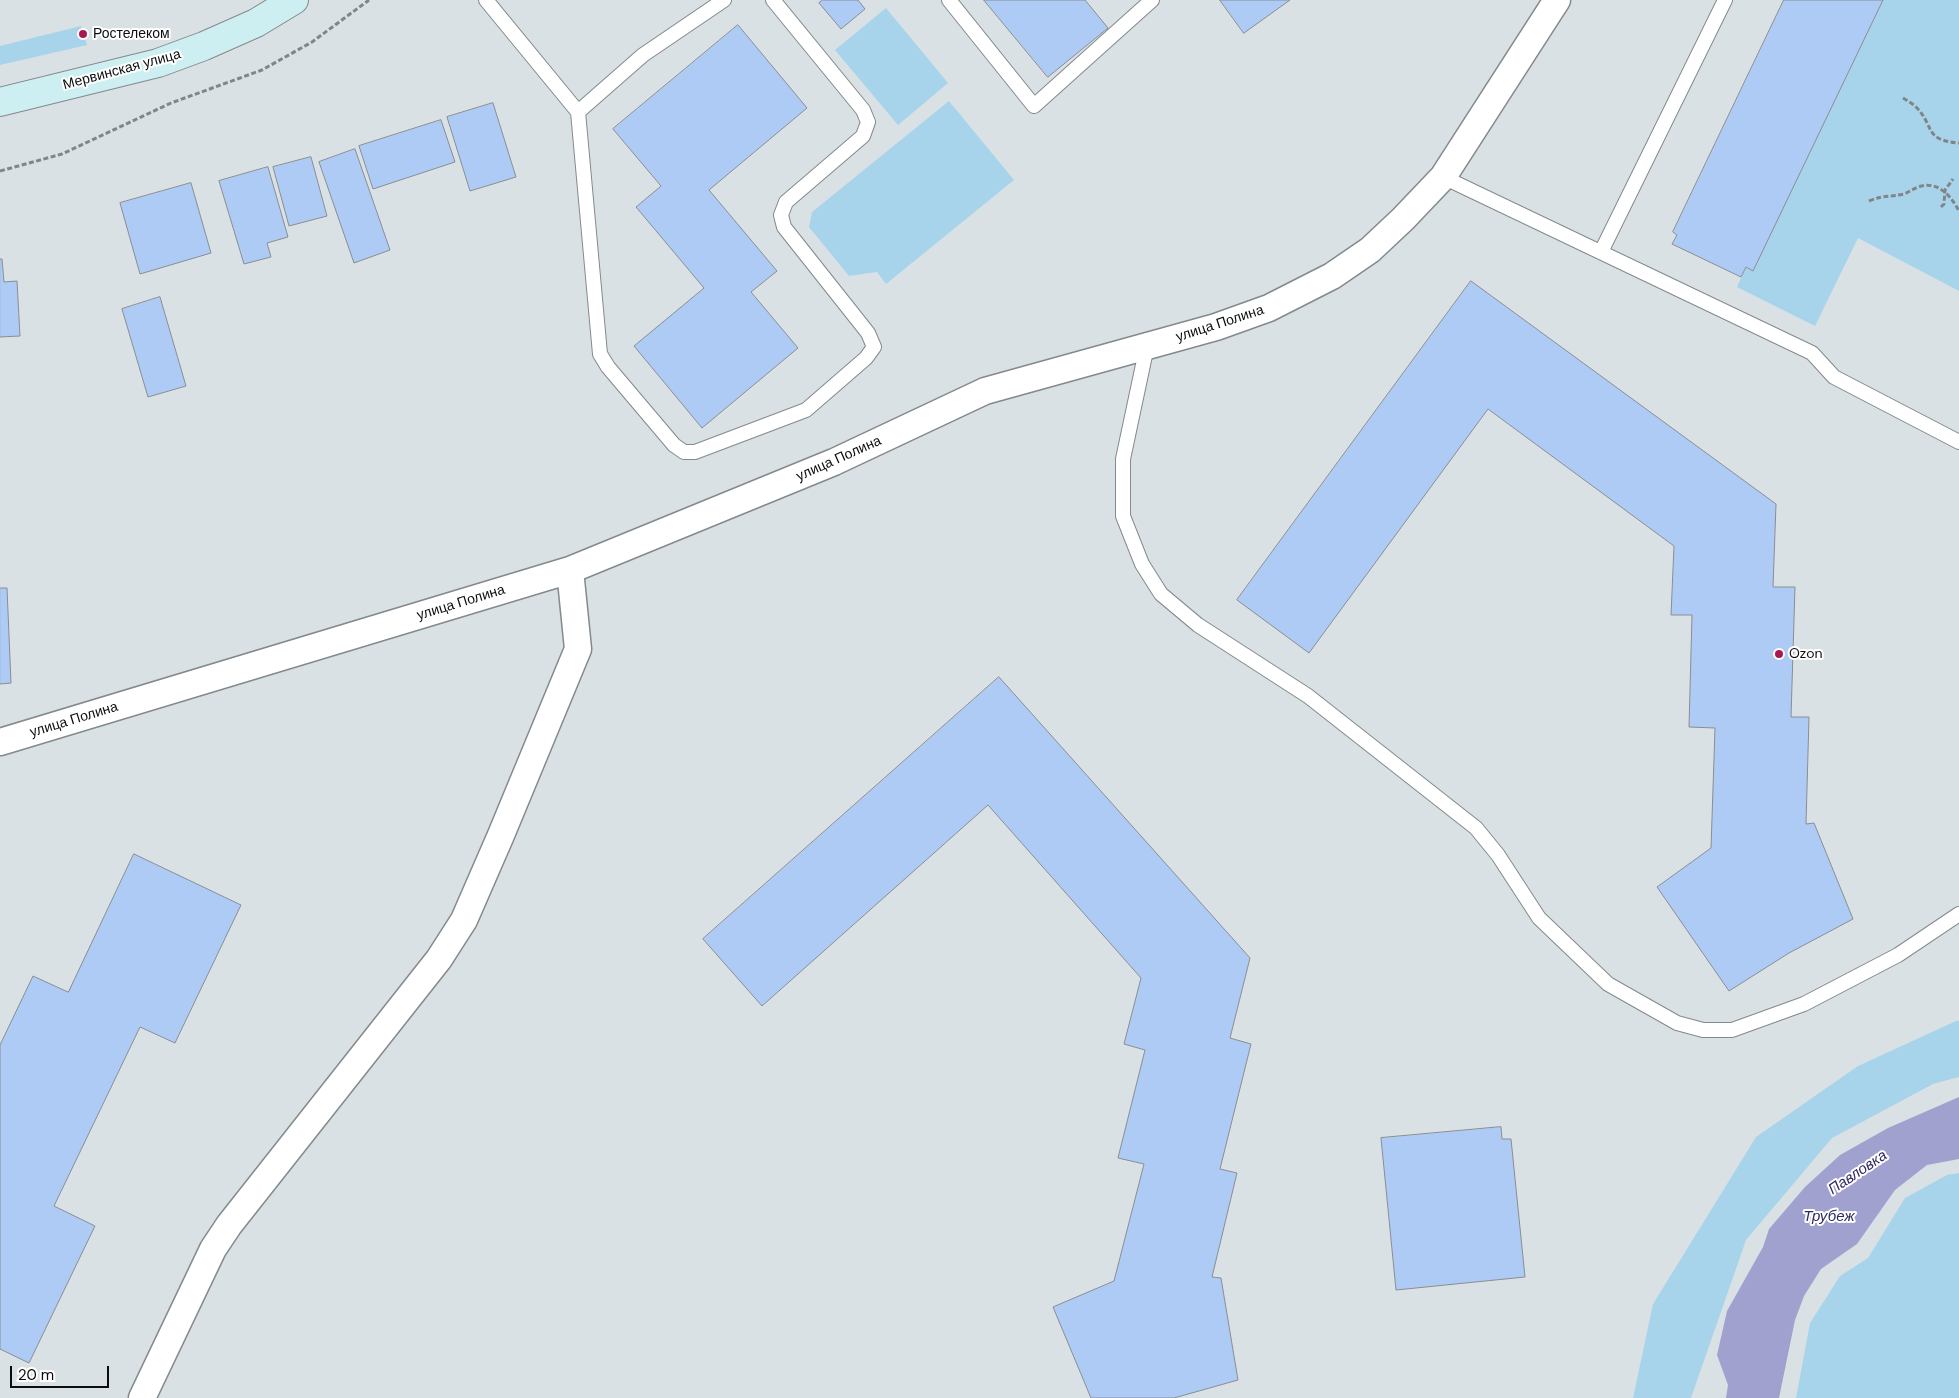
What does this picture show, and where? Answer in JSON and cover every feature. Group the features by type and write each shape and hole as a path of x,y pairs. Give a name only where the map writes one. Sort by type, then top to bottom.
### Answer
{"street":[{"name":"Мервинская улица","path":"0,102 158,63 204,46 256,23 294,0"},
{"name":"улица Полина","path":"0,742 570,570 834,462 985,392 1216,327 1269,308 1332,276 1370,250 1443,178 1557,0"},
{"path":"142,1398 212,1249 439,959 464,920 578,649 570,570"}],"lane":[{"path":"486,0 578,112 600,354 674,445 684,452 695,452 806,410 866,358 874,347 868,333 784,227 781,215 786,202 863,136 868,122 863,110 773,0"},
{"path":"578,112 643,55 724,0"},
{"path":"949,0 1034,106 1152,0"},
{"path":"1601,252 1725,0"},
{"path":"1443,178 1812,353 1834,378 1959,442"},
{"path":"1148,346 1123,459 1124,516 1142,564 1161,594 1198,625 1308,696 1476,828 1498,855 1540,918 1608,984 1677,1023 1703,1030 1732,1030 1804,1004 1898,954 1959,914"}],"path":[{"path":"0,171 62,154 171,103 262,70 312,42 368,0"},
{"path":"1904,98 1917,108 1932,135 1942,140 1959,143"},
{"path":"1941,208 1944,204 1945,190 1953,179"},
{"path":"1869,201 1882,196 1903,194 1919,186 1933,187 1945,190 1959,211"}],"shaded area":[{"path":"1883,0 1959,0 1959,291 1858,238 1815,326 1737,287 1746,267 1753,270"},
{"path":"886,8 948,83 898,125 835,50"},
{"path":"81,26 87,45 0,65 0,46"},
{"path":"949,101 1014,180 886,284 877,272 849,276 809,227 812,212"},
{"path":"1959,1021 1959,1077 1933,1084 1832,1138 1746,1240 1691,1398 1633,1398 1653,1304 1756,1137 1858,1066"},
{"path":"1959,1173 1959,1398 1796,1398 1810,1323 1840,1276 1868,1258 1905,1198 1947,1175"}],"water":[{"name":"Трубеж","path":"1959,1097 1959,1159 1927,1165 1895,1190 1857,1244 1821,1269 1804,1296 1795,1320 1779,1398 1726,1398 1728,1385 1717,1355 1727,1311 1763,1247 1769,1229 1805,1187 1840,1155 1888,1128"}],"building":[{"path":"823,0 858,0 865,9 841,29 819,3"},
{"path":"984,0 1085,0 1108,28 1048,77"},
{"path":"1220,0 1290,0 1244,33"},
{"path":"1784,0 1883,0 1753,271 1746,267 1741,277 1672,244 1677,235 1673,232"},
{"path":"738,25 807,108 709,190 777,271 751,292 798,348 702,428 634,346 704,288 636,207 661,186 613,129"},
{"path":"493,103 516,177 470,191 447,117"},
{"path":"441,120 455,162 373,189 359,146"},
{"path":"355,149 390,250 354,263 319,162"},
{"path":"311,157 327,216 289,226 273,167"},
{"path":"268,167 288,237 267,243 271,257 244,264 219,181"},
{"path":"191,183 211,253 140,274 120,203"},
{"path":"0,259 2,259 4,282 17,281 20,336 0,337"},
{"path":"1471,281 1776,504 1773,587 1795,587 1791,717 1809,717 1806,824 1814,823 1853,919 1789,953 1729,991 1657,887 1711,848 1715,728 1689,727 1692,615 1671,615 1674,546 1488,409 1309,653 1237,600"},
{"path":"160,297 186,386 148,397 122,309"},
{"path":"0,588 7,588 11,683 0,684"},
{"path":"999,677 1250,958 1230,1038 1251,1044 1220,1169 1237,1173 1212,1277 1221,1278 1238,1380 1174,1398 1091,1398 1053,1307 1114,1281 1144,1164 1118,1158 1145,1050 1124,1044 1141,978 988,805 762,1006 703,939"},
{"path":"134,854 241,905 175,1043 140,1027 54,1206 95,1226 29,1363 0,1349 0,1045 33,976 68,992"},
{"path":"1501,1127 1502,1139 1511,1139 1525,1277 1396,1290 1381,1138"}],"place":[{"name":"Ростелеком","path":"83,34"},
{"name":"Ozon","path":"1779,654"}],"water label":[{"name":"Павловка","path":"1858,1173"}]}
